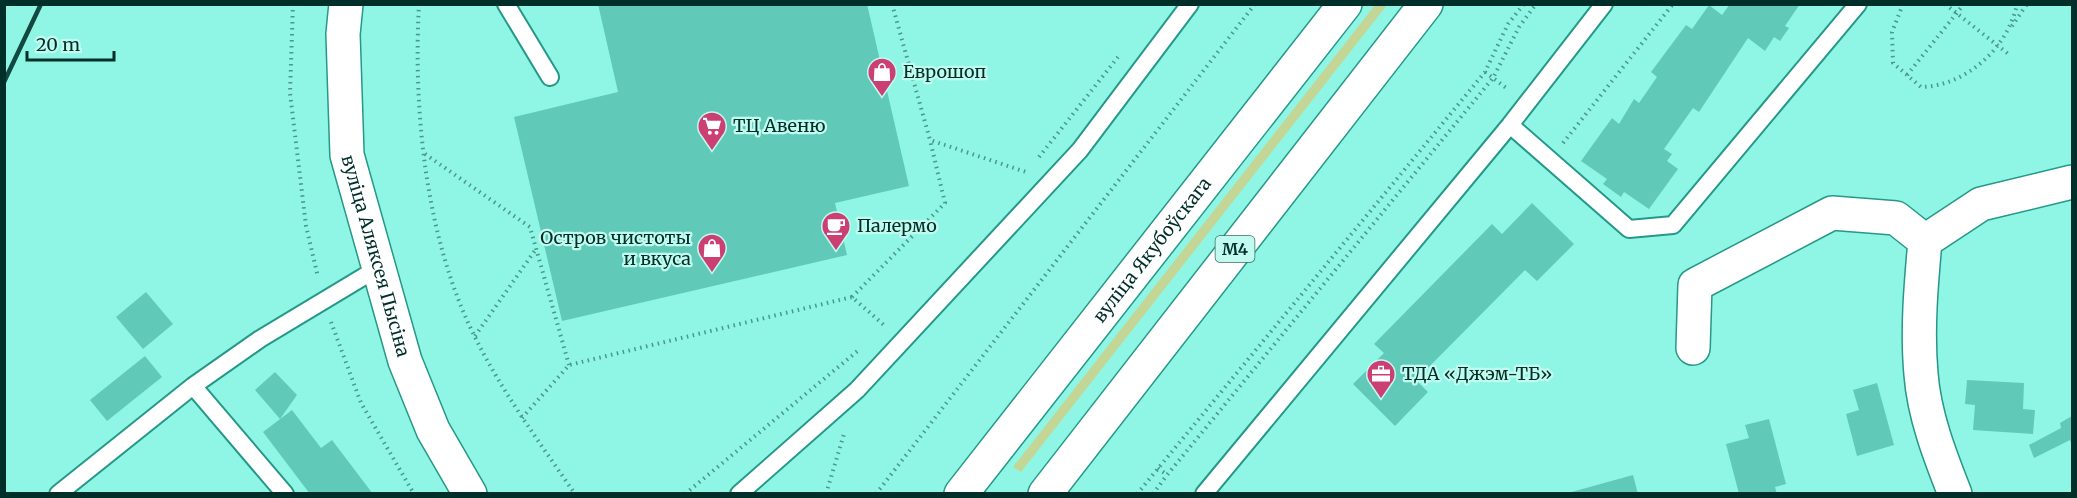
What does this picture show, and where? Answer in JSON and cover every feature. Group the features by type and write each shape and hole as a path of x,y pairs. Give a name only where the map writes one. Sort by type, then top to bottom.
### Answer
{"main road":[{"name":"вуліца Аляксея Пысіна","path":"346,4 343,34 347,155 405,362 433,430 470,494"},
{"name":"вуліца Якубоўскага","path":"961,494 1345,4"},
{"name":"М4","path":"1045,494 1426,4"},
{"path":"1925,241 1981,204 2073,182"},
{"path":"1693,348 1695,285 1832,213 1896,218 1925,241"},
{"path":"1925,241 1920,303 1921,376 1936,445 1955,494"}],"lane":[{"path":"506,4 550,77"},
{"path":"739,494 857,390 1080,150 1190,4"},
{"path":"1204,494 1510,125 1604,4"},
{"path":"1510,125 1629,229 1673,225 1858,4"},
{"path":"58,494 194,386 260,339 378,268"},
{"path":"194,386 285,494"}],"path":[{"path":"293,4 290,93 306,226 323,301 361,403 414,494"},
{"path":"419,4 417,54 424,154 444,262 474,337 522,418 575,494"},
{"path":"522,418 569,365 852,297 945,203 892,4"},
{"path":"876,494 1255,4"},
{"path":"1137,494 1485,72 1508,24 1524,4"},
{"path":"1153,494 1493,78 1519,27 1536,4"},
{"path":"1550,159 1673,4"},
{"path":"1903,4 1892,32 1893,63 1921,87 1935,87 1964,75 1987,58 2027,4"},
{"path":"1945,4 2011,56"},
{"path":"1907,75 1964,4"},
{"path":"1997,46 2006,33 2017,4"},
{"path":"1037,159 1122,52"},
{"path":"1485,72 1527,103"},
{"path":"930,140 1026,172"},
{"path":"424,154 530,227 569,365"},
{"path":"1018,181 1032,166"},
{"path":"474,337 537,249"},
{"path":"852,297 885,326"},
{"path":"877,334 893,318"},
{"path":"685,494 835,372 868,342"},
{"path":"826,494 857,390"},
{"path":"1158,468 1167,476"}],"green space":[{"path":"1375,5 1387,5 1021,472 1013,467"}],"building":[{"name":"ТЦ Авеню","path":"598,4 867,4 909,186 835,203 847,255 562,321 514,117 618,92"},
{"path":"1730,4 1800,4 1785,26 1789,28 1780,41 1774,37 1765,51 1748,38 1699,112 1693,108 1664,149 1672,154 1667,161 1678,169 1649,209 1624,192 1621,197 1603,184 1607,179 1581,161 1612,118 1619,124 1634,99 1639,103 1657,77 1651,72 1686,25 1692,29 1709,5 1722,15"},
{"path":"1532,203 1574,244 1537,281 1525,270 1416,380 1428,392 1395,426 1353,384 1384,353 1374,344 1492,224 1502,234"},
{"path":"146,292 173,324 143,349 116,317"},
{"path":"145,356 162,377 107,421 90,400"},
{"path":"275,372 297,395 280,419 255,390"},
{"path":"1967,380 2024,383 2023,409 2035,410 2033,434 1973,430 1975,405 1965,404"},
{"path":"1877,383 1894,445 1857,456 1846,414 1859,410 1853,390"},
{"path":"292,410 321,448 332,440 373,494 310,494 263,432"},
{"path":"2072,416 2072,445 2070,440 2034,458 2029,445 2061,428 2060,423"},
{"path":"1769,419 1786,484 1775,487 1777,494 1739,494 1726,444 1749,438 1745,425"},
{"path":"1633,475 1638,494 1568,493"}],"railway":[{"path":"4,82 41,4"}],"place":[{"name":"Еврошоп","path":"882,98"},
{"name":"ТЦ Авеню","path":"712,152"},
{"name":"Палермо","path":"836,252"},
{"name":"Остров чистоты и вкуса","path":"712,274"},
{"name":"ТДА «Джэм-ТБ»","path":"1381,400"}]}
